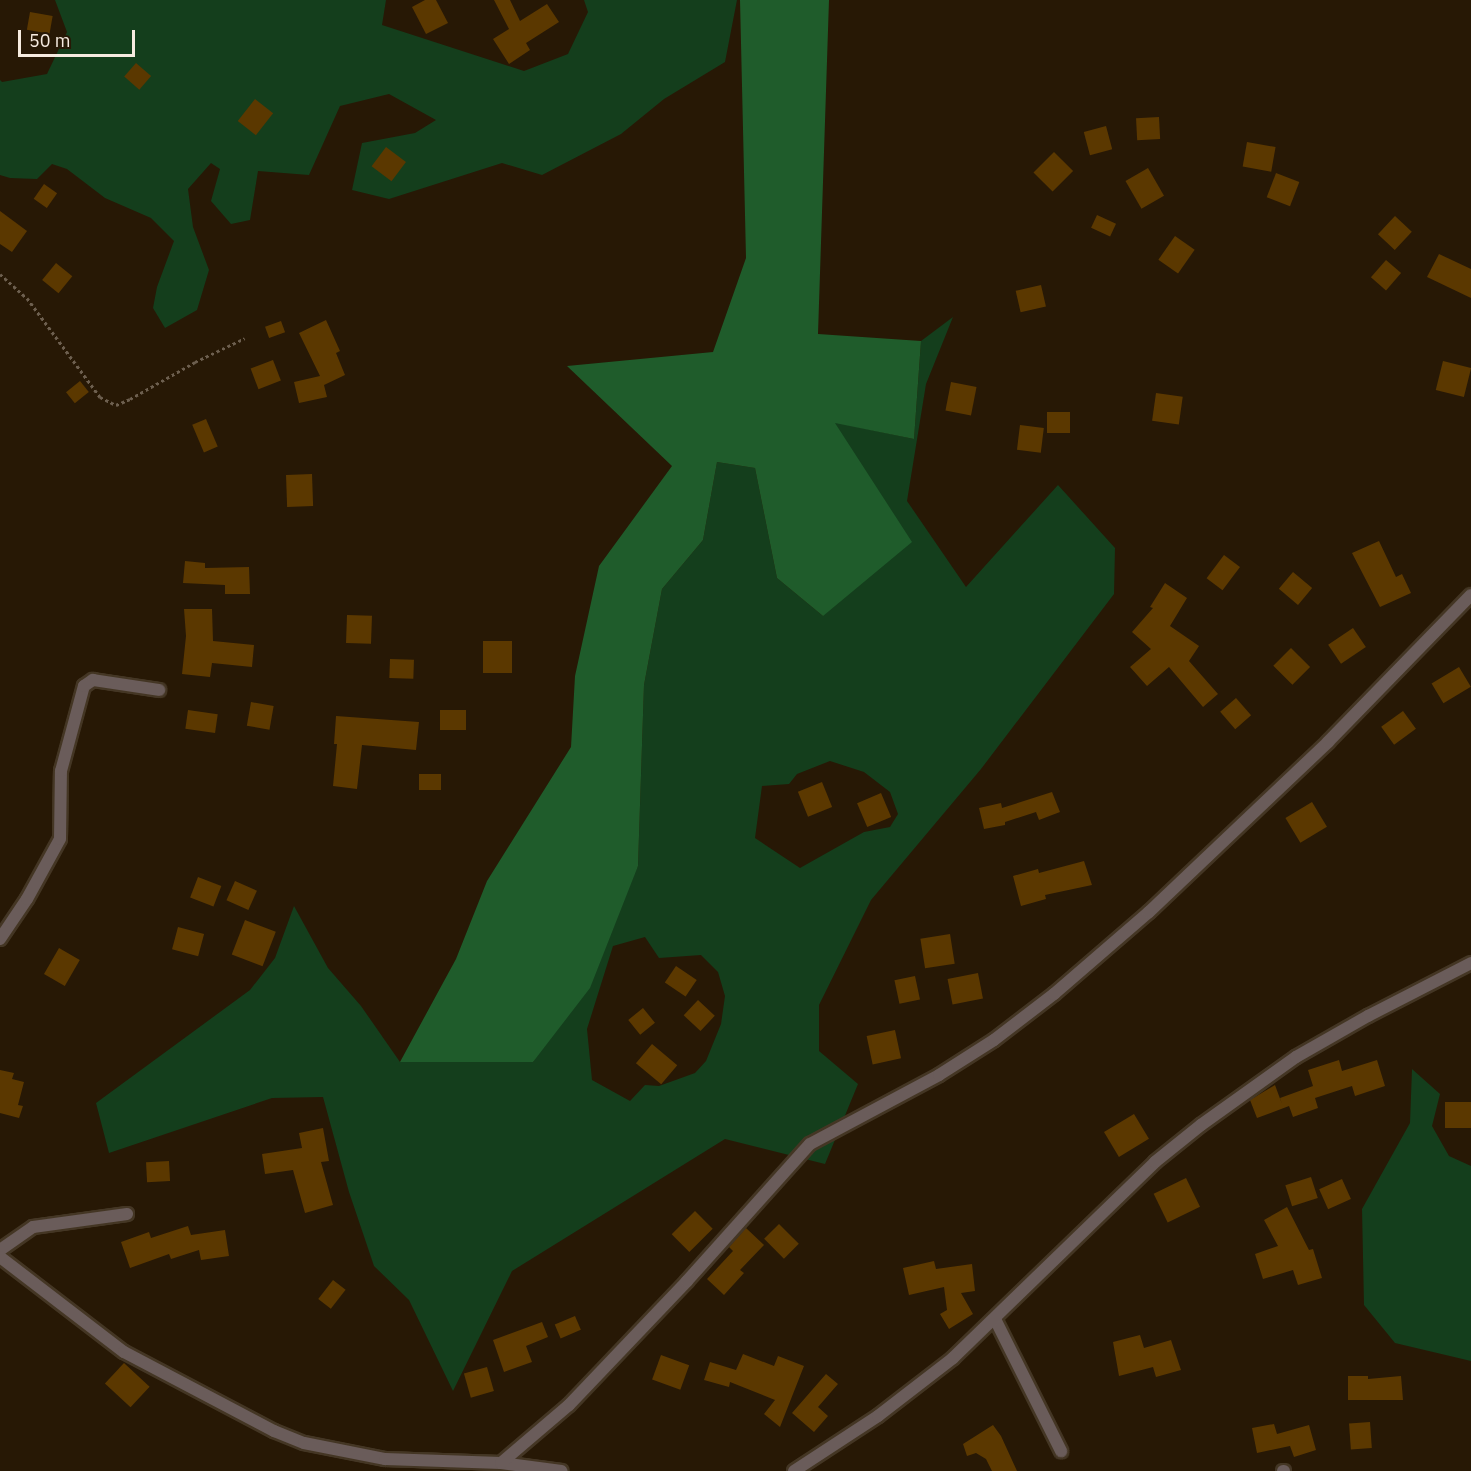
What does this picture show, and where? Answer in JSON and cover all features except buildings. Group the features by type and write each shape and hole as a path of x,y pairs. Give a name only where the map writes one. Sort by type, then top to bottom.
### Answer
{"street":[{"path":"501,1463 569,1405 687,1281 810,1143 939,1075 994,1040 1054,994 1149,912 1320,750 1471,595"},
{"path":"0,939 27,899 60,839 61,771 84,686 93,680 159,690"},
{"path":"794,1471 885,1410 953,1358 1155,1162 1258,1082 1368,1016 1471,963"},
{"path":"0,1250 33,1227 127,1214"},
{"path":"0,1257 124,1352 274,1431 304,1443 385,1459 501,1463 561,1471"},
{"path":"995,1319 1061,1451"}],"path":[{"path":"0,274 27,298 100,397 116,405 245,338"}],"green space":[{"path":"55,0 386,0 382,25 524,71 568,54 588,12 584,0 737,0 725,62 664,99 621,134 542,175 502,163 389,199 352,190 362,143 415,133 436,120 389,94 340,106 309,175 258,171 250,220 231,224 211,201 220,169 211,163 188,189 193,227 209,270 197,310 165,328 153,308 157,287 174,241 151,218 105,198 67,169 52,164 37,179 10,178 0,175 0,80 2,82 47,74 67,32"},
{"path":"740,0 829,0 818,334 921,341 914,439 835,423 912,542 823,616 777,578 755,468 717,462 703,540 662,589 644,685 638,866 590,988 533,1062 400,1062 456,959 487,881 571,747 575,676 599,566 672,466 567,366 713,352 746,258"},
{"path":"953,317 926,384 907,501 966,587 1058,485 1115,548 1114,594 981,769 871,900 819,1005 819,1051 858,1084 825,1164 725,1139 512,1271 453,1391 409,1300 374,1266 349,1192 323,1097 272,1098 109,1153 96,1103 250,990 275,958 294,906 328,968 361,1006 400,1062 533,1062 638,866 644,685 662,589 703,540 717,462 755,468 777,578 823,616 834,422 914,439 921,341","holes":["830,761 864,772 890,792 898,814 890,827 864,832 800,868 755,838 762,786 789,784 797,774","645,937 659,958 701,955 718,972 725,996 721,1024 706,1061 695,1073 659,1086 645,1085 630,1101 592,1080 587,1029 613,946"]},
{"path":"1412,1069 1440,1094 1432,1126 1449,1156 1471,1166 1471,1361 1395,1343 1364,1305 1362,1209 1410,1123"}]}
